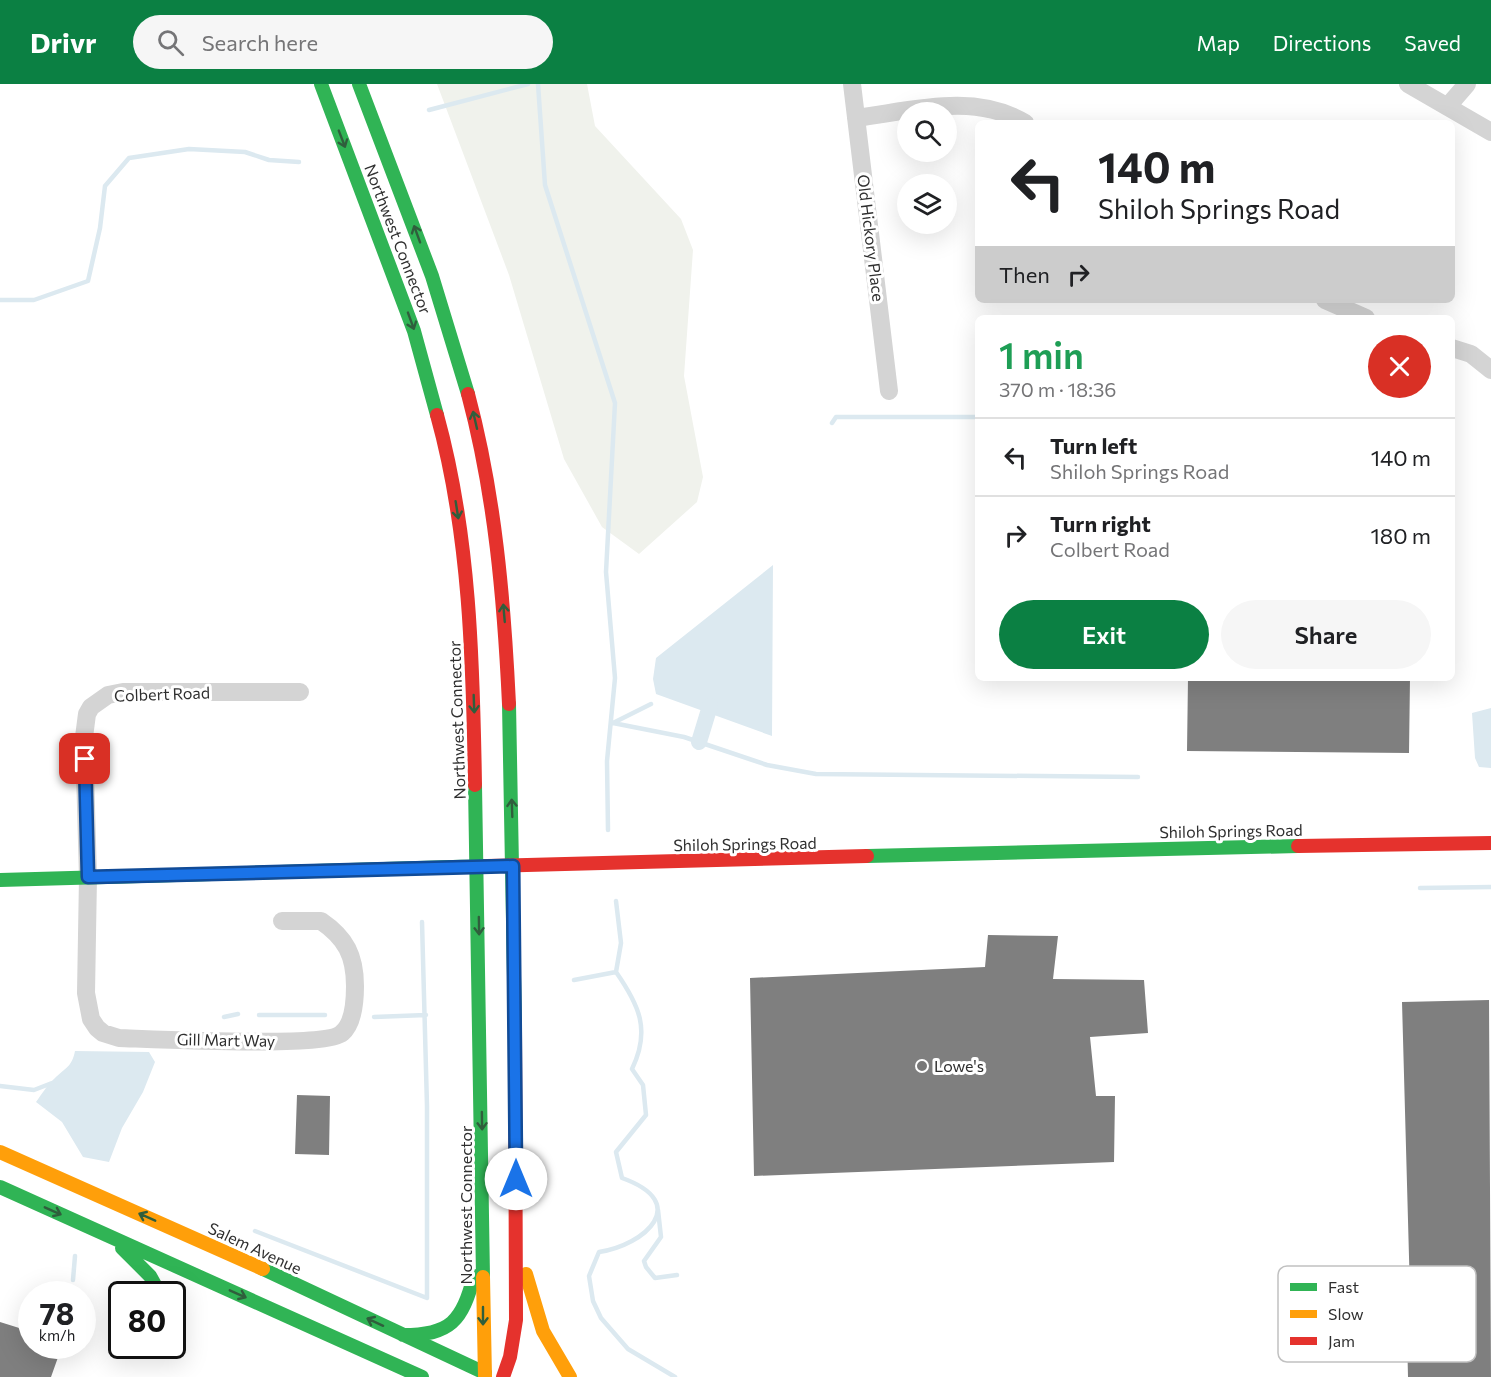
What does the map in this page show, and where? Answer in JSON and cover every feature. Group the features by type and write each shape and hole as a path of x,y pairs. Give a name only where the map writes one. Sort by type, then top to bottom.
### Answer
{"main road":[{"name":"Northwest Connector","path":"321,84 379,232 414,331 441,429 462,541 471,643 478,868 483,1239 488,1376"},
{"name":"Northwest Connector","path":"359,84 448,321 476,422 496,536 506,640 513,866 516,1226"},
{"name":"Shiloh Springs Road","path":"0,880 995,852 1491,843"},
{"name":"Salem Avenue","path":"0,1152 403,1335 488,1376"},
{"path":"0,1187 422,1377"},
{"path":"503,1377 510,1357 516,1320 516,1226"},
{"path":"516,1226 530,1289 543,1331 570,1377"},
{"path":"110,1236 150,1275 153,1281"},
{"path":"403,1335 425,1336 453,1326 469,1296 483,1239"}],"street":[{"name":"Old Hickory Place","path":"852,84 888,392"},
{"path":"1408,84 1491,132"},
{"path":"1448,106 1467,84"},
{"path":"856,118 959,105 993,109 1018,120"},
{"path":"1331,303 1359,315"},
{"path":"1455,349 1471,354 1491,370"},
{"name":"Colbert Road","path":"88,877 84,738 87,714 98,699 123,692 300,692"},
{"name":"Gill Mart Way","path":"88,877 86,993 90,1019 103,1033 119,1038 298,1041 335,1038 342,1034 352,1014 355,994 355,969 347,944 321,921 282,921"}],"shaded area":[{"path":"437,84 587,84 595,126 681,219 693,250 684,376 703,477 697,502 639,554 602,527 564,459 509,275"},
{"path":"773,565 772,736 656,694 653,679 656,658"},
{"path":"1491,708 1491,768 1479,767 1475,758 1472,713"},
{"path":"75,1051 149,1052 155,1062 143,1092 122,1128 109,1162 83,1157 62,1122 36,1102 70,1064"}],"building":[{"path":"1188,681 1410,681 1409,753 1187,751"},
{"name":"Lowe's","path":"988,935 1058,936 1053,979 1144,980 1148,1033 1090,1037 1096,1096 1115,1096 1114,1162 754,1176 750,978 985,967"},
{"path":"1489,1000 1491,1377 1408,1377 1408,1362 1476,1362 1476,1266 1409,1266 1402,1002"},
{"path":"297,1095 330,1096 329,1155 295,1154"},
{"path":"0,1322 18,1328 18,1359 57,1359 51,1377 0,1377"}],"waterway":[{"path":"429,110 528,84"},
{"path":"538,84 545,185 615,403 606,572 615,678 607,761 608,830"},
{"path":"0,300 34,300 88,281 100,228 105,186 129,158 189,149 245,152 269,160 299,162"},
{"path":"832,423 836,417 975,417"},
{"path":"613,723 651,704"},
{"path":"699,742 710,706"},
{"path":"613,723 684,737 767,765 816,774 1138,777"},
{"path":"1420,888 1491,887"},
{"path":"616,901 621,943 616,972 631,996 640,1018 641,1042 632,1069 643,1085 646,1115 616,1152 622,1178 643,1188 654,1199 658,1211 654,1222 645,1232 616,1248 599,1252 589,1276 593,1301 601,1318 628,1349 675,1377"},
{"path":"255,1231 427,1298 427,1106 422,922"},
{"path":"574,980 616,972"},
{"path":"224,1017 238,1014"},
{"path":"259,1015 325,1015"},
{"path":"374,1017 426,1015"},
{"path":"0,1086 34,1090 52,1083"},
{"path":"658,1210 661,1237 644,1261 655,1278 677,1275"},
{"path":"73,1280 75,1256"}],"traffic: fast":[{"path":"321,84 414,331 437,415"},
{"path":"359,84 432,276 468,394"},
{"path":"509,704 515,1030"},
{"path":"475,785 483,1277"},
{"path":"867,856 1298,846"},
{"path":"0,880 487,866"},
{"path":"0,1187 422,1377"},
{"path":"122,1248 153,1281"},
{"path":"263,1269 485,1373"},
{"path":"403,1335 433,1332 452,1322 465,1304 474,1276"}],"traffic: slow":[{"path":"0,1152 263,1269"},
{"path":"526,1274 543,1331 570,1377"},
{"path":"483,1277 485,1377"}],"traffic: jam":[{"path":"468,394 492,509 504,625 509,704"},
{"path":"437,415 457,506 468,599 475,785"},
{"path":"1298,846 1491,843"},
{"path":"487,866 867,856"},
{"path":"503,1377 510,1357 516,1320 515,1030"}],"place":[{"name":"Lowe's","path":"922,1066"}],"route":[{"path":"85,759 88,877 513,866 516,1179"}]}
